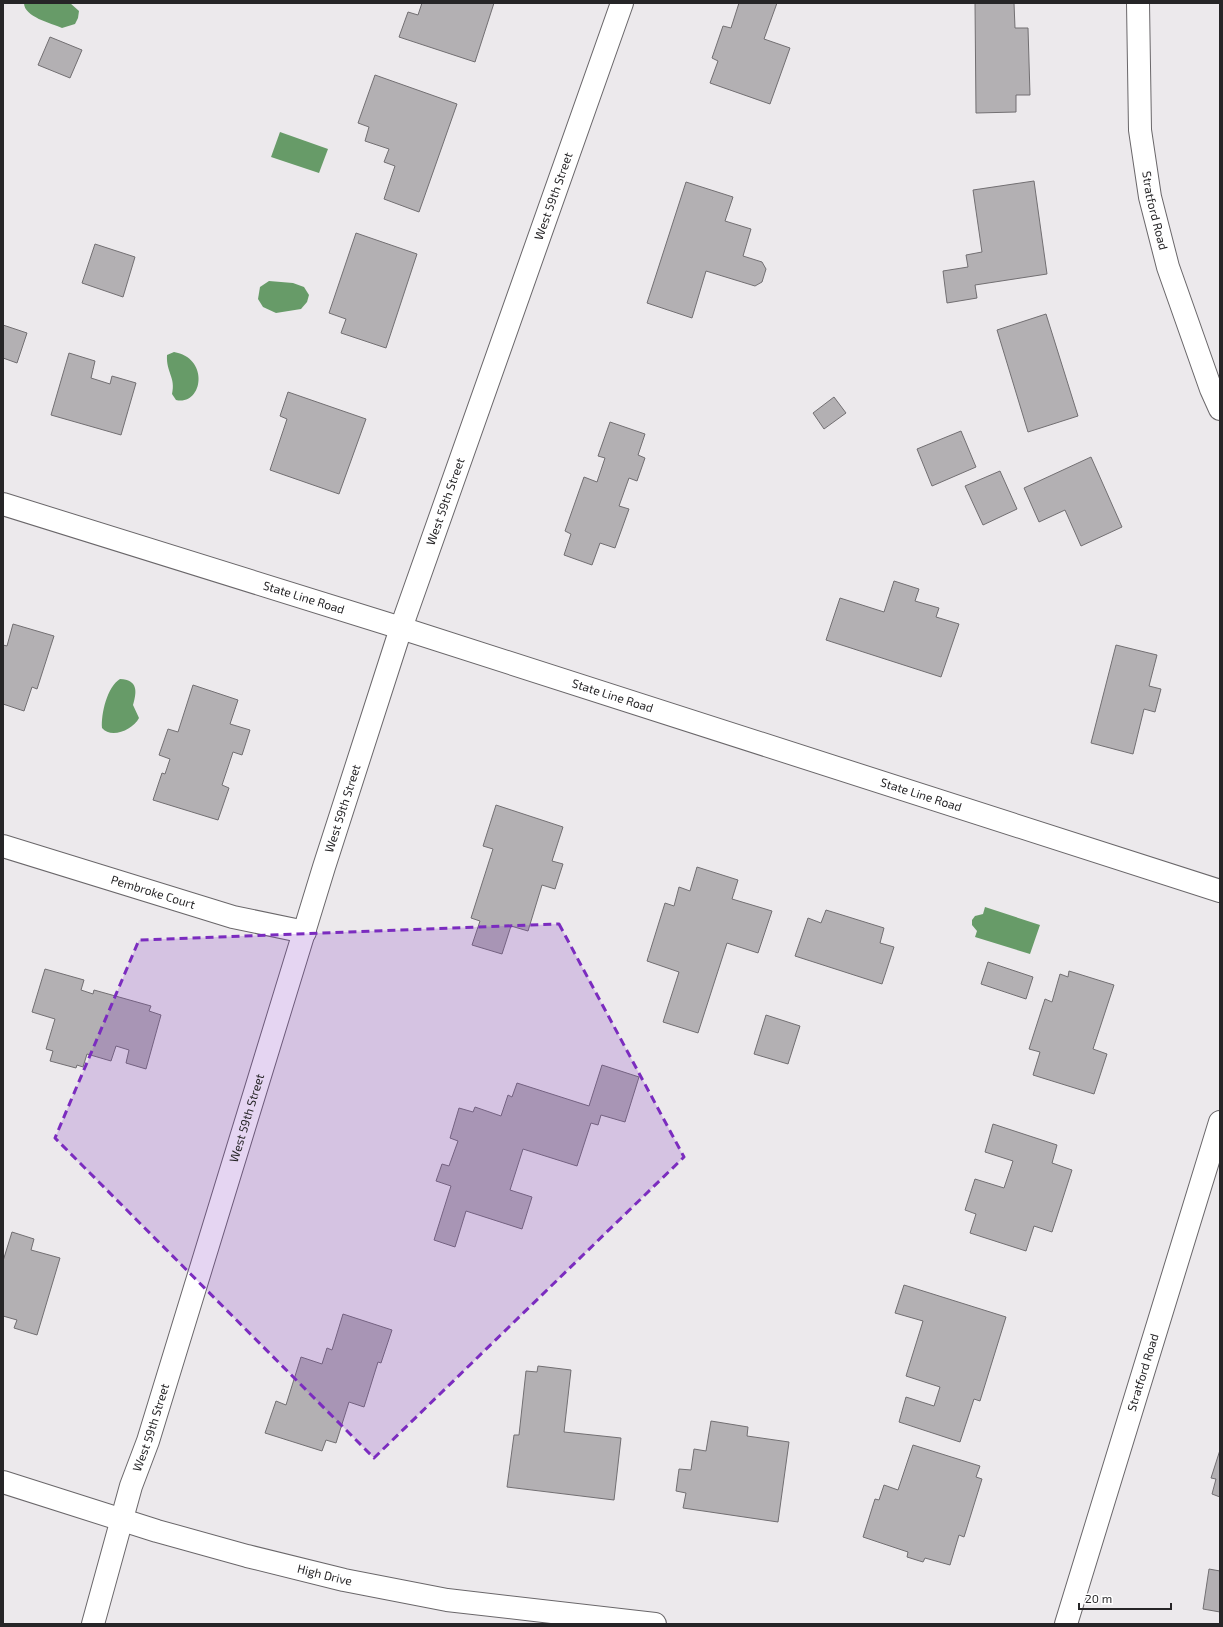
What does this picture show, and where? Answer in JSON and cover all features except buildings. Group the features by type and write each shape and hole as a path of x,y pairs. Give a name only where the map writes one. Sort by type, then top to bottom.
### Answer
{"street":[{"name":"West 59th Street","path":"93,1624 122,1519 148,1441 305,932 401,628 622,3"},
{"name":"Stratford Road","path":"1138,3 1140,130 1150,197 1168,267 1211,389 1220,409"},
{"name":"State Line Road","path":"3,504 401,628 1220,891"},
{"name":"Pembroke Court","path":"3,846 233,917 305,932"},
{"name":"Stratford Road","path":"1066,1624 1220,1122"},
{"name":"High Drive","path":"3,1482 157,1531 247,1556 344,1580 448,1600 655,1624"}],"highlighted area":[{"path":"559,924 684,1157 374,1458 55,1138 139,940"}],"shaded area":[{"path":"24,3 70,3 79,11 78,18 75,24 62,28 33,16 25,8"},
{"path":"280,132 328,149 319,173 271,157"},
{"path":"269,281 293,283 304,287 309,295 307,302 301,309 276,313 263,307 258,299 260,287"},
{"path":"174,352 186,356 198,371 199,380 197,389 192,396 185,400 176,400 172,394 173,383 168,366 167,355"},
{"path":"120,679 130,682 135,687 133,705 139,718 132,726 122,732 111,733 102,728 104,708 108,694 115,683"},
{"path":"985,907 1040,925 1030,954 975,937 977,931 972,925 972,920 975,916 983,914"}]}
